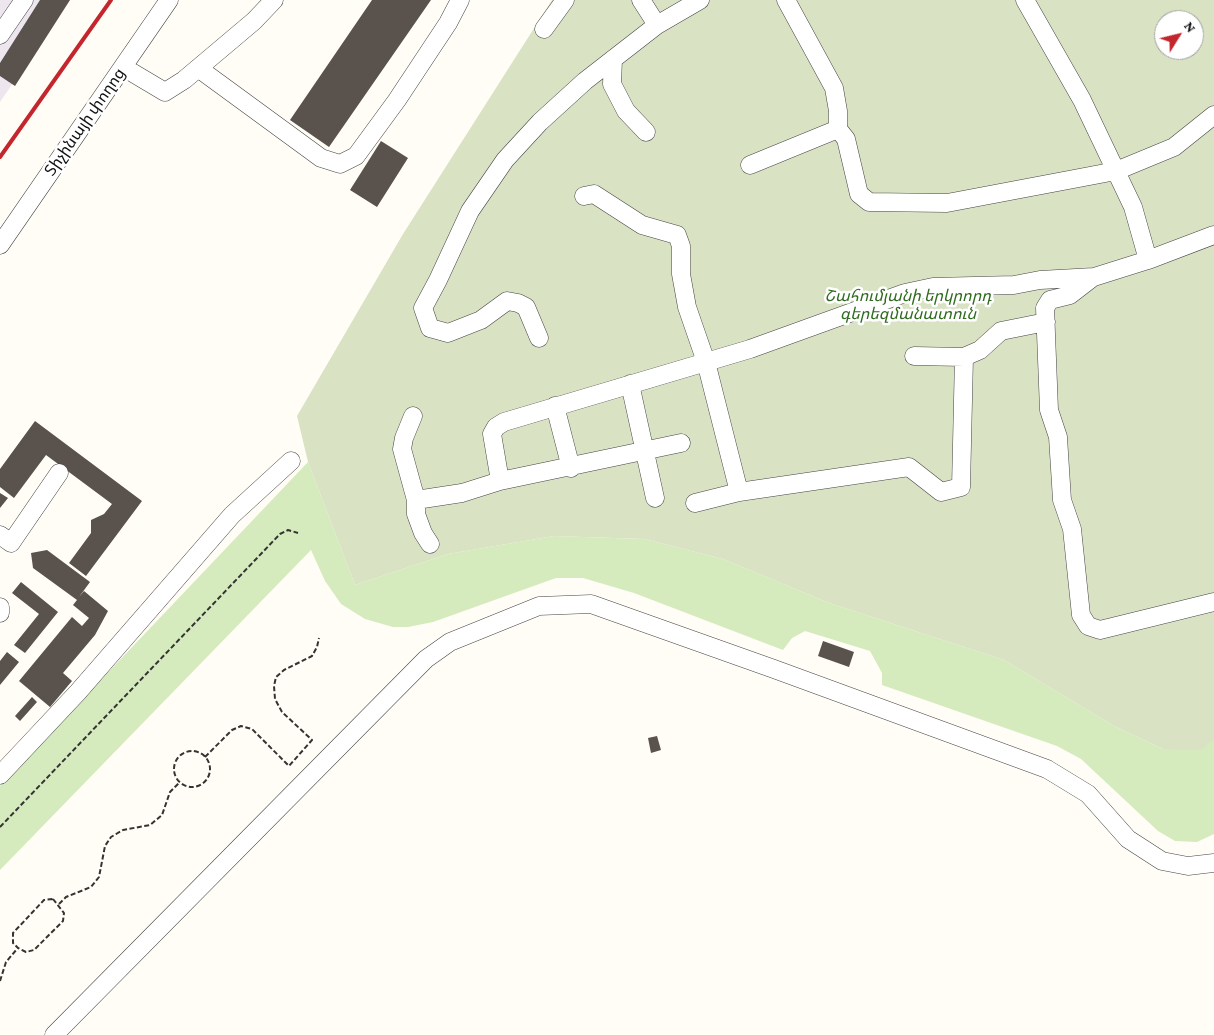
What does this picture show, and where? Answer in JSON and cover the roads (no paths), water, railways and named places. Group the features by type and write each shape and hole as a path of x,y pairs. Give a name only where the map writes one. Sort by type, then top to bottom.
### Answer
{"street":[{"path":"0,35 24,0"},
{"name":"Տիչինայի փողոց","path":"0,245 169,0"},
{"path":"123,67 165,92 184,80 254,21 274,0"},
{"path":"198,68 321,158 340,164 356,156 397,100 448,23 460,0"},
{"path":"544,29 564,0"},
{"path":"641,0 657,25"},
{"path":"539,338 526,307 518,302 507,301 481,320 448,333 430,328 422,308 438,280 470,211 505,160 540,122 585,81 657,25 700,0"},
{"path":"786,0 834,88 838,111 838,130 846,139 859,194 869,202 947,203 1116,171 1174,147 1214,115"},
{"path":"1025,0 1082,100 1116,171 1132,207 1148,260"},
{"path":"613,59 612,84 626,111 646,132"},
{"path":"750,165 838,130"},
{"path":"584,196 594,194 642,225 677,235 681,246 681,274 687,307 706,362 739,492"},
{"path":"500,482 492,434 496,427 504,422 750,349 914,291 933,287 1014,285 1040,280 1094,277 1148,260 1214,235"},
{"path":"1094,277 1070,295 1050,300 1045,308 1049,410 1058,437 1062,500 1072,529 1081,615 1088,626 1100,630 1214,602"},
{"path":"914,356 964,357 980,350 1001,331 1046,322"},
{"path":"695,503 739,492 909,468 941,492 961,487 964,357"},
{"path":"630,384 643,452 655,498"},
{"path":"555,406 571,468"},
{"path":"413,416 404,438 402,449 416,500 416,514 423,533 430,544"},
{"path":"416,500 462,493 500,482 682,443"},
{"path":"0,775 78,692 232,515 291,461"},
{"path":"0,535 11,542 59,473"},
{"path":"54,1035 426,659 450,642 539,606 591,604 1047,769 1088,794 1128,838 1162,861 1188,866 1214,863"},
{"path":"0,607 0,613"}],"railway":[{"path":"0,157 111,0"}],"park label":[{"name":"Շահումյանի երկրորդ գերեզմանատուն","path":"908,305"}]}
